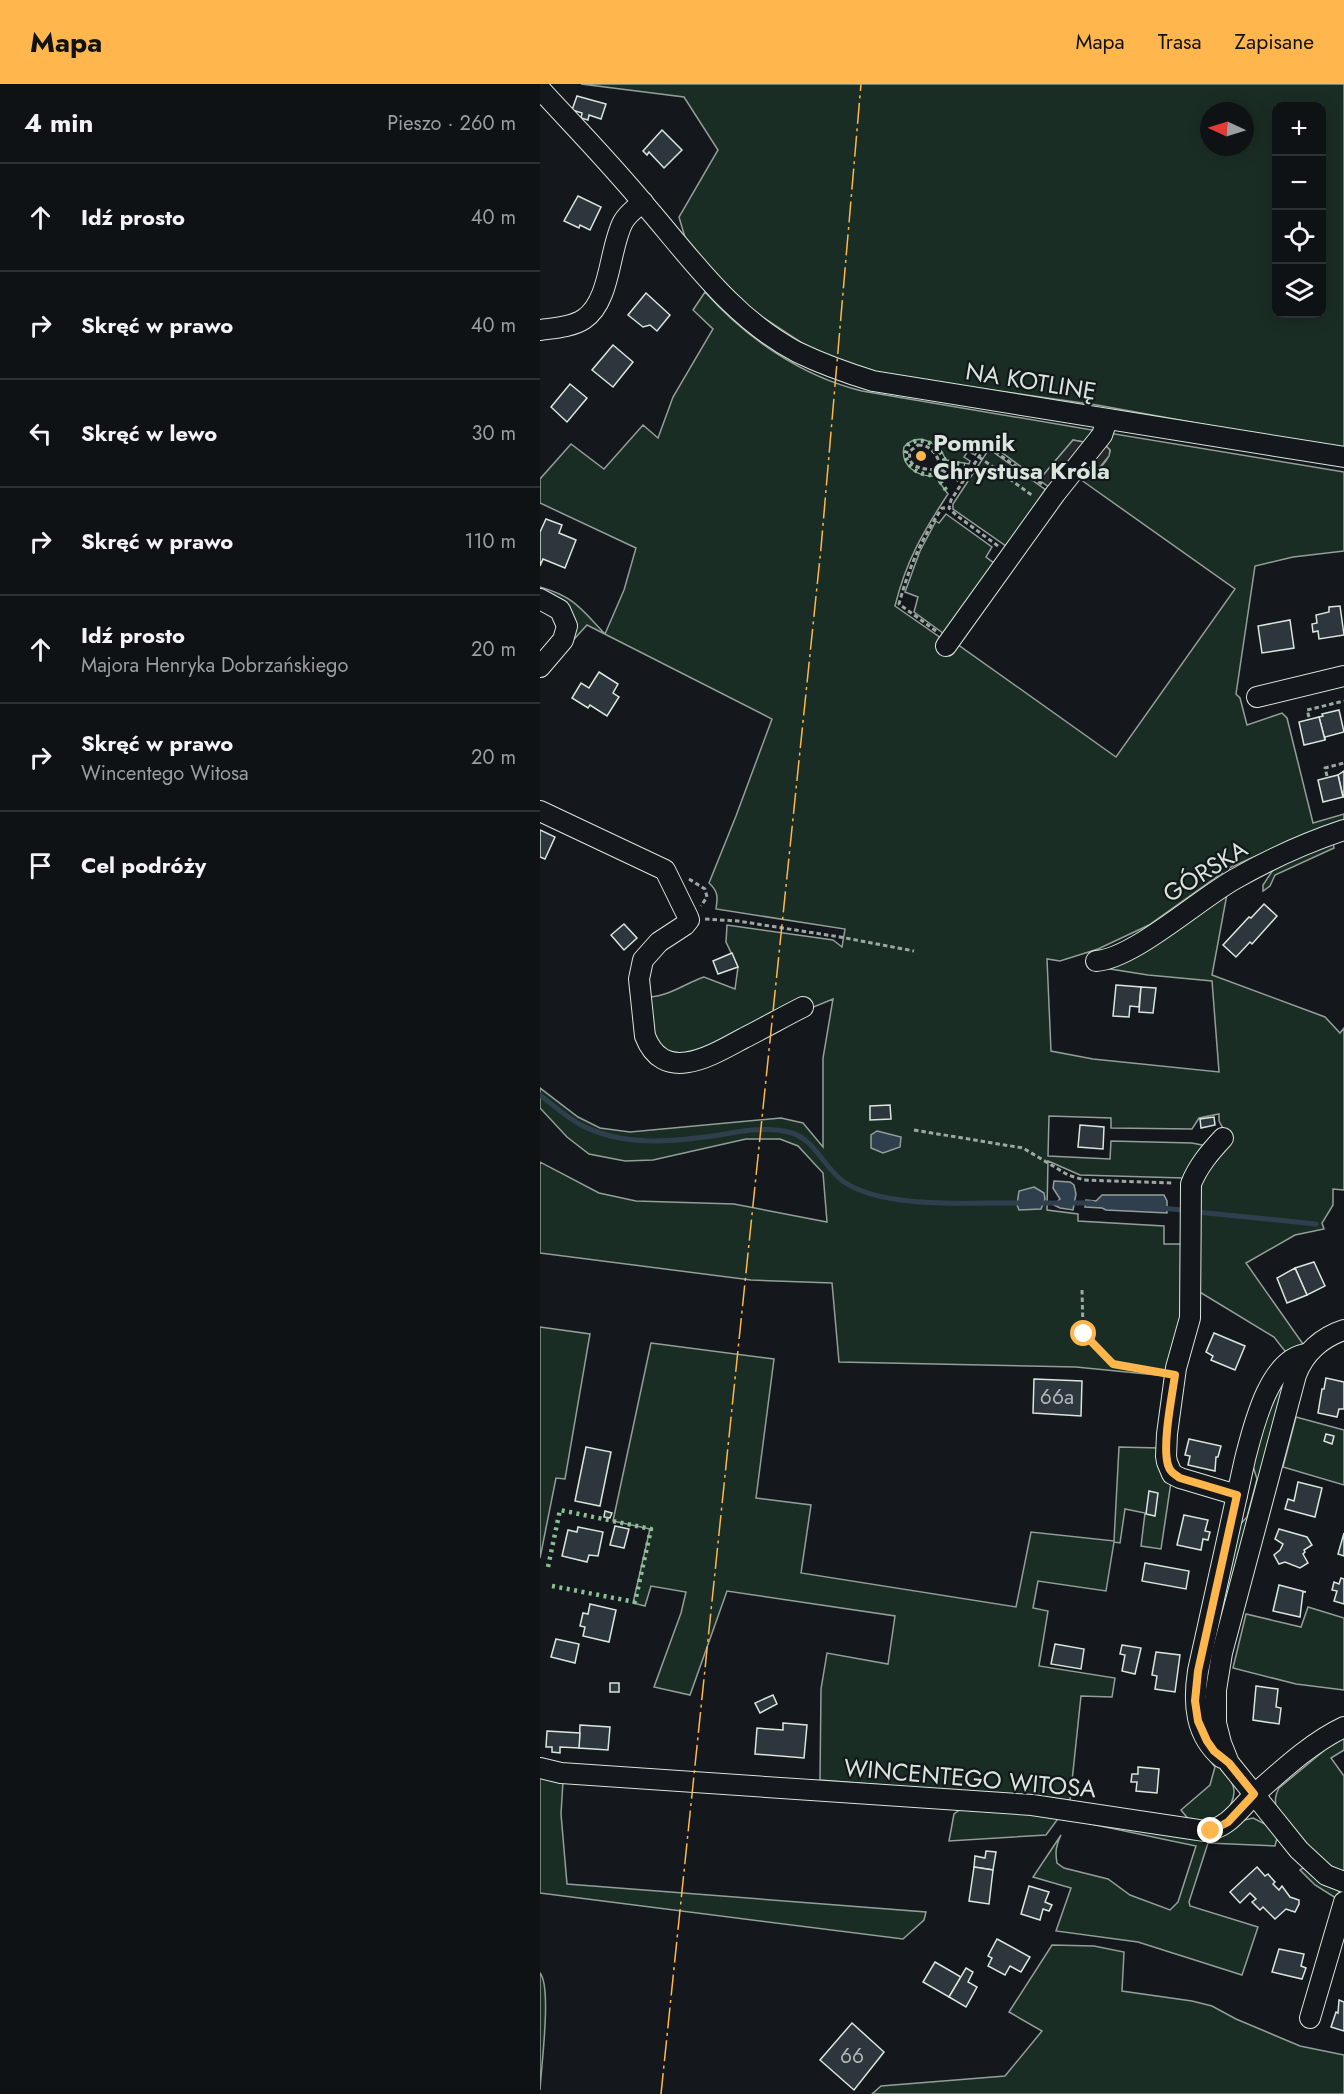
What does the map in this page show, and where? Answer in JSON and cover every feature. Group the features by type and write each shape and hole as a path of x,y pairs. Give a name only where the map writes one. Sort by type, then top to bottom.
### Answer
{"street":[{"name":"NA KOTLINĘ","path":"540,89 643,202 699,270 729,302 786,345 831,368 873,381 1344,457"},
{"path":"540,330 581,321 591,313 600,296 623,221 643,202"},
{"path":"948,644 1051,500 1102,435 1107,420"},
{"path":"540,599 560,610 567,626 563,640 540,667"},
{"path":"1257,697 1344,676"},
{"path":"540,811 665,870 689,920 659,942 645,956 640,972 645,1036 649,1045 660,1057 681,1063 701,1061 802,1007"},
{"name":"GÓRSKA","path":"1096,961 1107,960 1131,948 1216,891 1287,851 1344,830"},
{"path":"1223,1138 1207,1155 1195,1173 1191,1184 1190,1318 1175,1375 1166,1456 1172,1474 1237,1495"},
{"path":"1229,1763 1216,1724 1217,1678 1296,1375 1307,1354 1326,1338 1344,1330"},
{"path":"1307,1354 1289,1361 1270,1385 1255,1425 1198,1671 1195,1691 1196,1710 1203,1735 1214,1751 1229,1763 1305,1858 1326,1875 1344,1882"},
{"name":"WINCENTEGO WITOSA","path":"540,1768 561,1773 1032,1805 1211,1831 1222,1826 1254,1794 1313,1746 1344,1727"},
{"path":"1310,2018 1344,1902"}],"path":[{"path":"942,470 937,456 929,447 918,445 912,448 909,455 910,461 916,468 942,470 962,483"},
{"path":"949,507 951,500 985,449 992,449 1051,500"},
{"path":"978,457 1051,500"},
{"path":"949,507 956,515 1011,555"},
{"path":"948,644 899,604 918,548 942,508 949,507"},
{"path":"1309,717 1307,710 1344,701"},
{"path":"1327,776 1325,768 1344,763"},
{"path":"689,920 738,921 914,951"},
{"path":"914,1130 1023,1148 1068,1175 1084,1180 1191,1184"},
{"path":"1082,1290 1084,1334 1109,1362 1119,1366 1175,1375"}],"green space":[{"path":"581,84 1344,84 1344,450 1097,405 864,370 820,355 755,312 686,241 679,217 718,150 684,97"},
{"path":"705,292 738,325 776,353 818,376 862,391 1098,431 1089,443 1073,440 1039,480 985,440 975,455 968,451 964,457 970,461 969,464 946,460 939,449 928,441 916,440 904,447 903,454 908,465 922,475 935,476 948,494 916,547 904,575 895,606 944,640 1080,472 1089,476 1103,465 1110,450 1106,446 1109,433 1344,472 1344,551 1293,557 1255,566 1236,694 1240,698 1247,725 1282,713 1287,718 1313,823 1344,814 1344,822 1290,841 1229,868 1232,875 1223,880 1222,873 1149,925 1098,949 1060,961 1047,959 1051,1051 1093,1059 1219,1072 1212,981 1104,968 1227,894 1212,975 1325,1017 1340,1033 1344,1028 1344,1190 1333,1189 1333,1205 1322,1223 1324,1229 1295,1235 1246,1263 1303,1344 1288,1355 1274,1337 1198,1291 1196,1190 1229,1139 1219,1121 1219,1114 1199,1118 1192,1129 1111,1128 1111,1118 1049,1116 1048,1156 1110,1159 1111,1141 1192,1143 1205,1148 1183,1178 1080,1175 1048,1161 1047,1210 1078,1214 1078,1221 1164,1226 1164,1244 1182,1244 1186,1302 1166,1376 1076,1367 839,1362 832,1283 751,1280 540,1253 540,1162 599,1193 636,1201 734,1204 827,1222 823,1173 798,1146 780,1139 746,1139 653,1160 625,1161 589,1154 567,1137 540,1108 540,1088 578,1117 600,1128 630,1132 781,1118 803,1123 823,1147 823,1058 833,999 694,1056 671,1055 649,1036 650,997 671,992 704,977 735,989 738,967 726,942 727,925 833,940 842,947 845,929 716,909 717,894 709,883 772,719 587,625 555,660 570,637 540,594 540,587 562,595 583,611 605,634 624,590 636,548 540,503 540,479 571,444 604,469 643,425 658,438 673,397 713,329 693,310","holes":["1077,477 1235,589 1116,757 957,644"]},
{"path":"989,449 1050,493 1006,546 953,509 953,504"},
{"path":"946,514 992,547 986,557 998,566 947,636 914,612 918,597 905,592 920,551 936,521 939,523"},
{"path":"1333,842 1334,848 1275,875 1270,886 1263,891 1263,885 1275,867"},
{"path":"540,1327 590,1334 565,1479 556,1478 540,1558"},
{"path":"651,1343 774,1359 756,1498 811,1505 801,1573 1016,1607 1031,1532 1114,1541 1119,1447 1160,1448 1171,1482 1161,1549 1141,1546 1145,1513 1125,1509 1120,1543 1114,1542 1106,1591 1038,1581 1033,1608 1048,1611 1039,1666 1115,1678 1112,1697 1081,1696 1070,1800 820,1780 821,1689 827,1653 888,1664 895,1616 727,1591 690,1695 654,1687 681,1613 686,1592 651,1586 645,1606 633,1603 650,1529 613,1521"},
{"path":"1292,1367 1210,1671 1206,1689 1208,1718 1200,1698 1236,1529 1247,1517 1257,1479 1252,1463 1270,1397"},
{"path":"1296,1417 1344,1430 1344,1485 1283,1467"},
{"path":"1308,1607 1344,1618 1344,1690 1296,1684 1233,1668 1246,1614 1301,1627"},
{"path":"1344,1738 1344,1750 1331,1758 1344,1776 1344,1874 1322,1860 1306,1845 1276,1808 1275,1800 1279,1788 1326,1749"},
{"path":"1206,1755 1215,1761 1228,1776 1234,1795 1222,1819 1194,1826 1181,1810 1210,1785 1215,1767"},
{"path":"540,1774 563,1781 561,1814 567,1884 926,1912 924,1920 903,1939 540,1893"},
{"path":"961,1809 1060,1816 1046,1835 949,1841 954,1814"},
{"path":"1253,1818 1265,1824 1277,1838 1275,1846 1208,1843 1189,1902 1190,1906 1258,1927 1242,1975 1138,1942 1056,1931 1071,1888 1033,1877 1061,1835 1056,1849 1056,1859 1057,1863 1064,1868 1108,1879 1130,1895 1170,1910 1178,1902 1196,1846 1072,1820 1183,1834"},
{"path":"1303,1868 1338,1890 1341,1894 1339,1900 1315,1885 1300,1870"},
{"path":"1052,1945 1094,1946 1124,1952 1122,1991 1212,2006 1236,2019 1300,2046 1344,2055 1344,2094 872,2094 881,2086 1005,2076 1042,2031 1009,2012"},
{"path":"540,1973 546,2010 540,2090"}],"shaded area":[{"path":"1073,440 1089,443 1052,489 1039,480"},
{"path":"1106,446 1110,450 1109,456 1095,473 1089,476 1081,472"}],"water":[{"path":"877,1131 901,1137 900,1147 883,1153 871,1148 871,1135"},
{"path":"1054,1181 1070,1182 1074,1185 1076,1194 1073,1210 1054,1205 1060,1199 1053,1188"},
{"path":"1034,1187 1044,1193 1045,1199 1041,1209 1019,1210 1017,1205 1019,1191"},
{"path":"1102,1195 1164,1195 1167,1201 1167,1213 1085,1207 1086,1200 1096,1201"}],"building":[{"path":"577,96 606,104 601,119 589,115 588,120 581,118 582,113 572,110"},
{"path":"662,130 682,150 664,168 649,152 647,155 643,151"},
{"path":"578,196 601,207 590,230 564,221"},
{"path":"646,293 670,315 657,331 650,325 643,327 628,315"},
{"path":"613,345 633,362 613,387 592,370"},
{"path":"570,384 587,398 567,422 551,407"},
{"path":"546,519 562,525 559,533 576,540 565,568 543,559 540,566 540,532"},
{"path":"1340,606 1344,635 1319,639 1318,631 1313,632 1312,624 1317,623 1316,615 1329,612 1329,607"},
{"path":"1290,620 1294,648 1262,653 1258,626"},
{"path":"599,672 618,684 613,693 619,697 607,716 590,705 588,708 572,698 581,683 589,688"},
{"path":"1339,710 1344,732 1325,737 1325,740 1319,717 1323,716 1322,714"},
{"path":"1319,717 1325,740 1304,745 1299,722"},
{"path":"1344,771 1344,797 1343,797 1338,775"},
{"path":"1338,775 1343,797 1323,802 1318,780"},
{"path":"540,830 555,837 545,859 540,857"},
{"path":"1264,904 1277,916 1252,944 1250,942 1236,957 1223,945"},
{"path":"624,924 637,938 624,950 611,935"},
{"path":"732,953 738,967 718,974 713,961"},
{"path":"1116,985 1141,987 1139,1007 1130,1006 1129,1017 1113,1016"},
{"path":"1141,987 1156,988 1153,1013 1139,1012"},
{"path":"890,1105 891,1119 870,1120 870,1106"},
{"path":"1214,1117 1215,1125 1201,1128 1200,1119"},
{"path":"1080,1125 1104,1127 1103,1149 1078,1147"},
{"path":"1314,1262 1325,1286 1307,1295 1295,1268"},
{"path":"1295,1268 1307,1295 1287,1303 1277,1278"},
{"path":"1214,1333 1245,1346 1235,1370 1211,1360 1213,1356 1206,1352"},
{"path":"1326,1378 1344,1382 1344,1409 1339,1409 1337,1417 1318,1413"},
{"path":"1034,1379 1082,1381 1081,1416 1033,1413"},
{"path":"1326,1434 1334,1436 1332,1444 1324,1441"},
{"path":"1189,1439 1221,1446 1218,1457 1216,1457 1215,1471 1188,1465 1190,1456 1185,1455"},
{"path":"586,1447 611,1452 600,1506 575,1501"},
{"path":"1298,1482 1322,1488 1315,1517 1285,1509 1288,1499 1294,1501"},
{"path":"1149,1491 1158,1493 1155,1516 1146,1514"},
{"path":"605,1511 612,1513 610,1518 604,1517"},
{"path":"1184,1515 1208,1520 1205,1531 1210,1532 1208,1540 1203,1539 1201,1550 1177,1545"},
{"path":"615,1526 629,1529 624,1548 610,1545"},
{"path":"578,1527 603,1532 598,1556 589,1555 587,1562 562,1556 568,1530 577,1532"},
{"path":"1279,1529 1307,1537 1312,1545 1304,1550 1303,1554 1308,1563 1300,1568 1285,1562 1279,1564 1274,1555 1283,1544 1275,1539"},
{"path":"1344,1533 1344,1556 1338,1554"},
{"path":"1145,1563 1189,1571 1186,1589 1142,1581"},
{"path":"1341,1578 1344,1579 1344,1604 1334,1601 1337,1591 1332,1590 1334,1582 1339,1584"},
{"path":"1279,1585 1306,1592 1303,1592 1300,1617 1273,1611"},
{"path":"590,1604 616,1610 609,1642 583,1636 585,1627 580,1626 583,1613 588,1614"},
{"path":"556,1639 579,1644 575,1663 551,1657"},
{"path":"1055,1644 1084,1649 1081,1669 1051,1664"},
{"path":"1122,1645 1141,1648 1135,1674 1122,1671 1125,1655 1120,1654"},
{"path":"1156,1652 1180,1655 1175,1692 1155,1689 1157,1676 1152,1675"},
{"path":"610,1683 619,1683 619,1692 610,1692"},
{"path":"1256,1686 1278,1689 1276,1707 1281,1708 1279,1724 1253,1720"},
{"path":"773,1695 777,1704 760,1713 755,1703"},
{"path":"783,1723 807,1725 804,1758 755,1754 757,1728 783,1730"},
{"path":"580,1725 610,1727 608,1750 579,1748"},
{"path":"547,1731 580,1733 579,1748 560,1747 560,1753 552,1752 552,1747 546,1747"},
{"path":"1138,1767 1159,1769 1157,1793 1136,1791 1137,1782 1131,1782 1132,1774 1138,1774"},
{"path":"986,1851 996,1852 993,1870 974,1867 975,1856 985,1858"},
{"path":"974,1867 993,1870 989,1904 969,1901"},
{"path":"1257,1867 1265,1876 1268,1874 1279,1890 1282,1886 1290,1897 1299,1900 1295,1912 1286,1909 1275,1919 1263,1907 1260,1910 1252,1902 1256,1899 1250,1893 1240,1903 1230,1892"},
{"path":"1029,1886 1049,1892 1045,1902 1052,1905 1049,1911 1043,1909 1040,1920 1021,1914"},
{"path":"997,1939 1030,1957 1021,1972 1010,1966 1005,1975 988,1966 992,1958 988,1956"},
{"path":"1279,1949 1304,1954 1301,1966 1306,1968 1302,1979 1272,1972"},
{"path":"935,1962 961,1977 949,1997 923,1982"},
{"path":"966,1968 973,1972 968,1982 977,1987 966,2007 949,1997"},
{"path":"1339,2000 1344,2002 1344,2031 1331,2027 1336,2012 1338,2013"},
{"path":"852,2023 884,2052 854,2090 820,2060"}],"waterway":[{"path":"540,1095 581,1125 614,1137 666,1141 756,1130 783,1131 792,1133 807,1142 837,1176 862,1191 883,1197 930,1203 1023,1203"},
{"path":"1039,1203 1092,1203"},
{"path":"1161,1208 1182,1210"},
{"path":"1197,1212 1316,1224"}],"hedge":[{"path":"946,490 936,475 921,473 910,465 905,456 908,445 925,441 935,446 945,461 965,465"},
{"path":"548,1567 560,1510 651,1529 635,1602 552,1586"}],"power":[{"path":"661,2094 821,548 861,84"}],"place":[{"name":"Pomnik Chrystusa Króla","path":"921,456"}],"route":[{"path":"1084,1334 1113,1364 1175,1375 1166,1456 1172,1474 1237,1495 1198,1671 1195,1701 1203,1735 1214,1751 1229,1763 1254,1794 1228,1822 1211,1831"}]}
